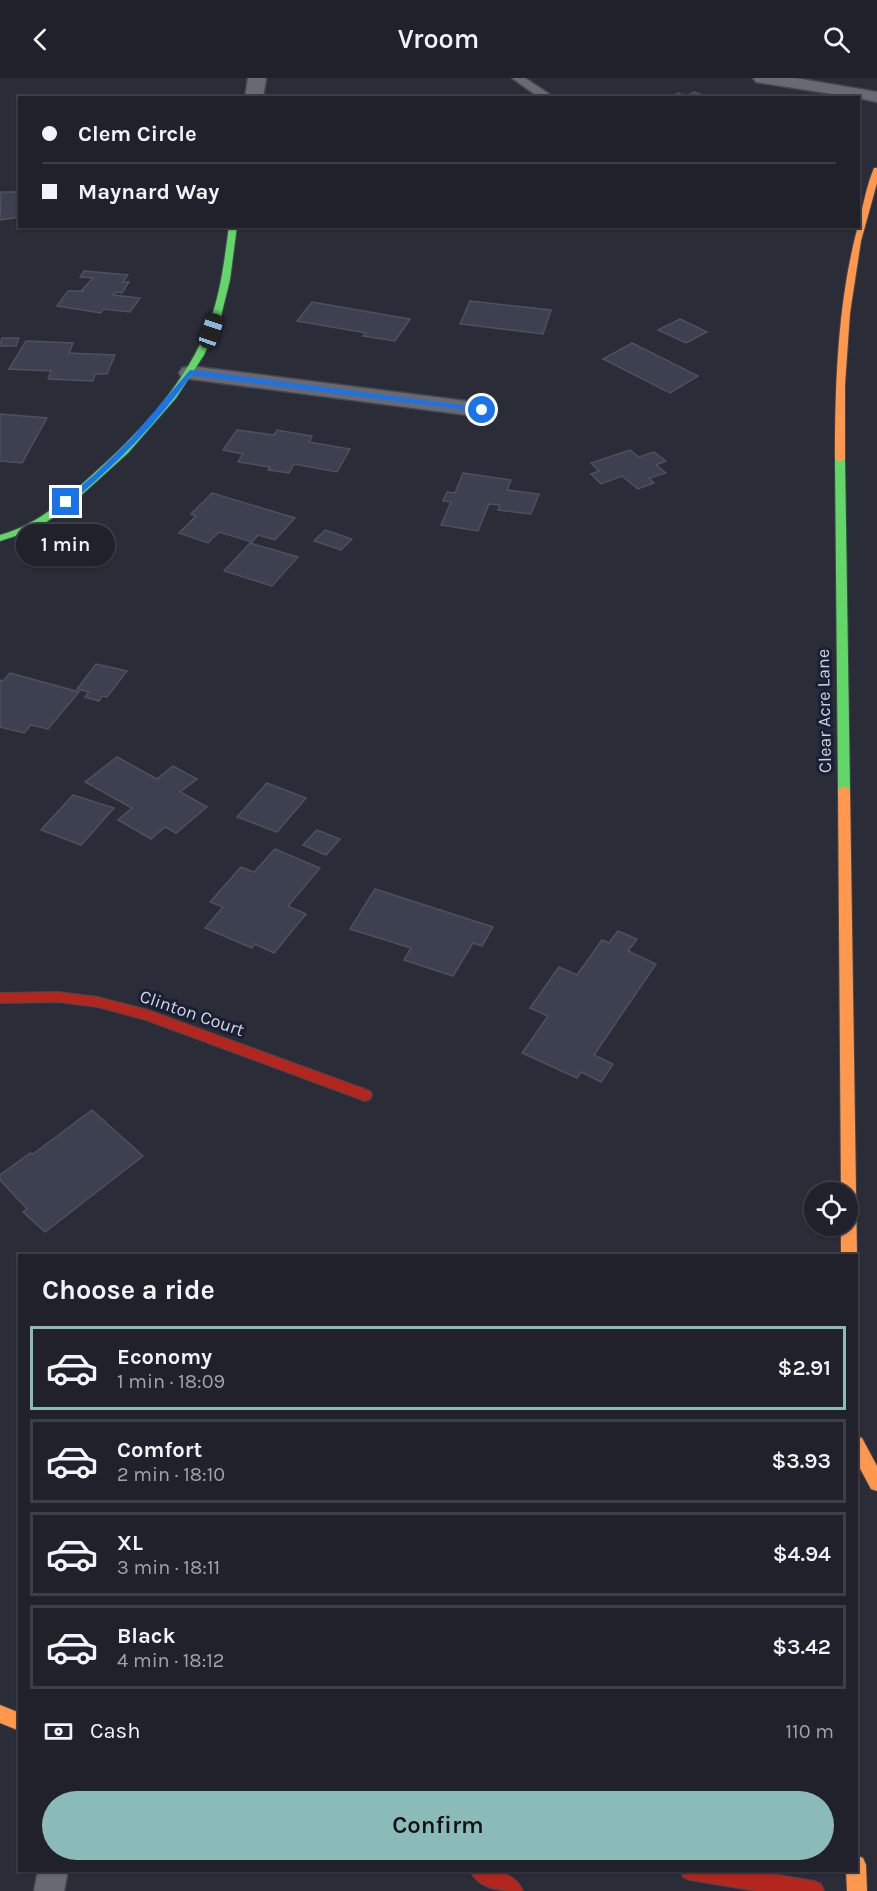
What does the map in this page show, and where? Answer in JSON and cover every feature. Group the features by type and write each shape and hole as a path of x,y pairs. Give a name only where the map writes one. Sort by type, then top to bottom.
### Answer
{"main road":[{"name":"Clear Acre Lane","path":"860,224 877,170"},
{"path":"0,538 40,523 98,476 152,420 190,372 211,331 217,312 223,291 233,228"},
{"name":"Clear Acre Lane","path":"849,1254 839,397 844,311 859,228"},
{"name":"Clinton Court","path":"0,998 58,997 98,1002 138,1012 365,1095"},
{"path":"858,1448 877,1483"},
{"path":"0,1714 18,1721"},
{"path":"483,1872 513,1891"},
{"path":"702,1872 814,1891"},
{"path":"856,1872 857,1891"}],"street":[{"path":"254,96 257,78"},
{"path":"762,78 877,97"},
{"path":"190,372 482,410"}],"lane":[{"path":"518,78 546,96"},
{"path":"50,1891 53,1872"}],"building":[{"path":"694,92 705,96 686,96"},
{"path":"1,192 18,192 18,217 0,220"},
{"path":"84,271 128,275 123,282 129,282 122,293 116,292 113,295 140,298 130,312 103,309 101,313 57,306 68,291 81,291 93,278 80,277"},
{"path":"470,301 551,310 543,334 460,324"},
{"path":"312,302 410,319 395,341 363,336 366,333 297,321"},
{"path":"680,319 707,332 686,343 658,330"},
{"path":"2,338 19,338 16,346 0,346"},
{"path":"26,341 73,343 69,353 115,355 107,374 95,374 93,381 48,379 51,371 9,369"},
{"path":"632,343 698,376 670,393 603,359"},
{"path":"0,414 47,418 22,463 0,461"},
{"path":"237,430 274,435 277,430 312,436 309,442 350,449 337,472 294,464 289,473 268,470 270,467 238,462 243,454 223,450"},
{"path":"630,450 639,457 654,452 666,461 656,465 666,473 649,478 654,483 638,489 622,476 601,484 591,474 599,471 591,463"},
{"path":"463,473 511,480 507,490 539,494 531,514 498,510 500,505 489,504 478,531 441,525 451,502 443,501 447,492 455,493"},
{"path":"212,493 295,518 275,540 258,535 252,542 219,532 208,543 179,533 196,516 191,514"},
{"path":"325,530 352,539 341,550 314,541"},
{"path":"250,543 298,557 272,586 224,571"},
{"path":"96,664 127,671 107,697 102,696 99,701 85,697 89,692 77,689"},
{"path":"10,673 79,692 48,729 31,725 24,733 0,727 0,680 3,681"},
{"path":"117,757 157,779 173,766 197,779 180,792 207,807 176,833 165,827 151,839 118,820 132,808 85,782"},
{"path":"267,783 306,798 277,832 237,817"},
{"path":"73,795 114,808 81,845 41,830"},
{"path":"317,830 340,839 326,855 303,845"},
{"path":"275,849 320,868 288,906 306,914 274,953 255,944 252,948 205,928 223,907 210,902 241,867 254,872"},
{"path":"375,889 493,927 482,946 473,943 453,976 404,960 411,948 350,929"},
{"path":"618,931 637,939 628,951 656,964 594,1055 613,1064 601,1082 581,1072 577,1078 522,1053 548,1016 530,1008 559,967 577,975 602,940 609,943"},
{"path":"92,1110 143,1156 45,1232 23,1212 27,1209 0,1180 0,1175 30,1153 33,1154"}],"traffic: fast":[{"path":"0,538 30,528 62,506 124,451 173,396 199,355 215,320 225,280 233,228"},
{"path":"840,459 844,790"}],"traffic: slow":[{"path":"840,459 841,385 846,313 857,241 877,170"},
{"path":"844,790 849,1254"},
{"path":"858,1448 877,1483"},
{"path":"0,1714 18,1721"},
{"path":"856,1872 857,1891"}],"traffic: jam":[{"path":"0,998 58,997 98,1002 148,1015 365,1095"},
{"path":"483,1872 513,1891"},
{"path":"702,1872 814,1891"}],"route":[{"path":"66,502 98,476 133,441 171,399 190,372 482,410"}]}
